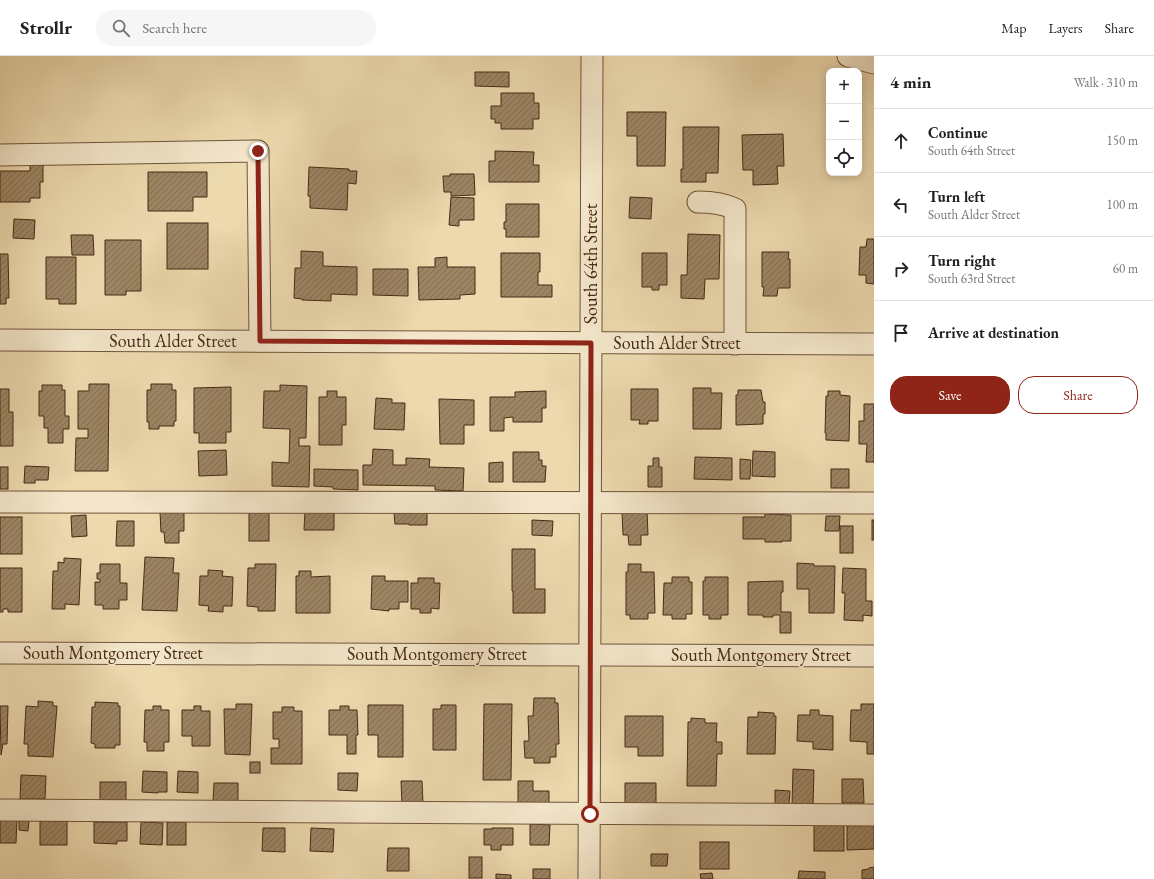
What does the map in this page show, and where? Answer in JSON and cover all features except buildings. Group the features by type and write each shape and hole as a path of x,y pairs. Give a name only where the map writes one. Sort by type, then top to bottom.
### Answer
{"street":[{"name":"South 64th Street","path":"590,879 592,56"},
{"path":"848,56 874,63"},
{"path":"0,155 258,151 260,341"},
{"path":"698,202 713,202 728,205 735,209 735,344"},
{"name":"South Alder Street","path":"0,340 874,344"},
{"path":"0,502 874,503"},
{"name":"South Montgomery Street","path":"0,653 874,656"},
{"path":"0,810 874,815"}],"route":[{"path":"258,151 260,341 591,343 590,814"}]}
